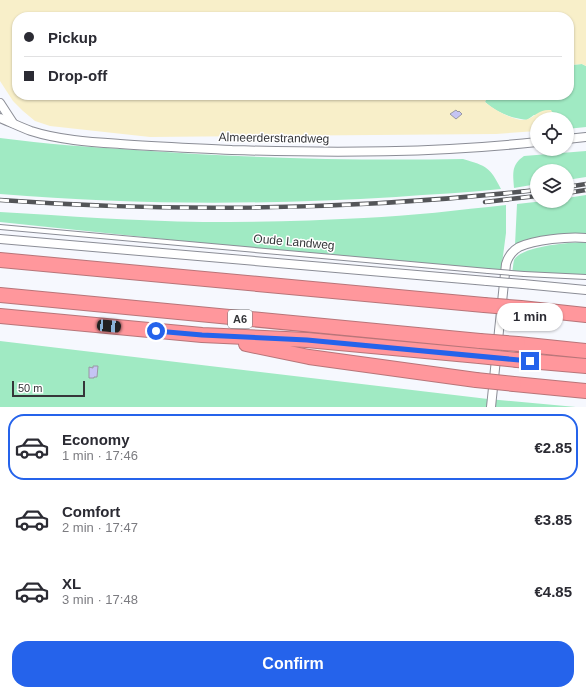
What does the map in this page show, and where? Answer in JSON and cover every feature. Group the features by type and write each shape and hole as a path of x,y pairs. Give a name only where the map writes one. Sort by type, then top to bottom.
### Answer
{"highway":[{"path":"0,260 586,315"},
{"name":"A6","path":"0,295 586,351"},
{"name":"A6","path":"0,316 202,335 307,340 586,366"},
{"name":"A6","path":"202,335 309,358 476,380 586,391"}],"street":[{"path":"0,103 13,123"},
{"name":"Almeerderstrandweg","path":"0,118 31,131 60,138 98,143 173,148 302,152 367,152 482,148 530,143"},
{"path":"574,138 586,137"},
{"path":"491,407 508,256 518,248 548,240 577,237 586,238"},
{"name":"Oude Landweg","path":"0,239 586,290"}],"lane":[{"name":"Oude Landweg","path":"0,227 488,271 586,277"}],"green space":[{"path":"582,64 586,66 586,127 574,128 574,112 530,112 530,118 527,120 515,118 499,112 485,102 486,100 574,100 574,65"},
{"path":"0,138 85,146 218,155 340,159 463,159 487,168 494,176 501,189 346,200 198,203 50,198 0,194"},
{"path":"586,151 586,177 574,179 574,164 530,164 530,185 514,188 513,174 515,166 524,156 574,156 574,152"},
{"path":"586,195 586,233 549,235 515,245 517,204 530,203 530,208 574,208 574,197"},
{"path":"506,205 506,233 501,271 278,251 0,222 0,212 152,221 263,222 382,217"},
{"path":"582,242 586,243 586,278 512,272 514,260 526,251 545,246"},
{"path":"0,341 488,399 576,407 0,407"}],"sand":[{"path":"0,0 586,0 586,66 582,64 574,65 574,12 12,12 12,99 0,81"},
{"path":"12,100 486,100 485,102 499,112 512,118 524,120 530,118 530,132 496,134 150,137 50,126 35,121"},
{"path":"551,110 552,112 539,112 541,111"}],"building":[{"path":"456,110 462,114 456,119 450,114"},
{"path":"93,366 98,366 97,377 89,378 89,367 93,368"}],"railway":[{"path":"574,186 586,184"},
{"path":"574,192 586,190"},
{"path":"0,200 135,207 269,207 403,202 530,191"},
{"path":"485,202 530,197"}],"route":[{"path":"156,331 202,335 307,340 530,361"}]}
